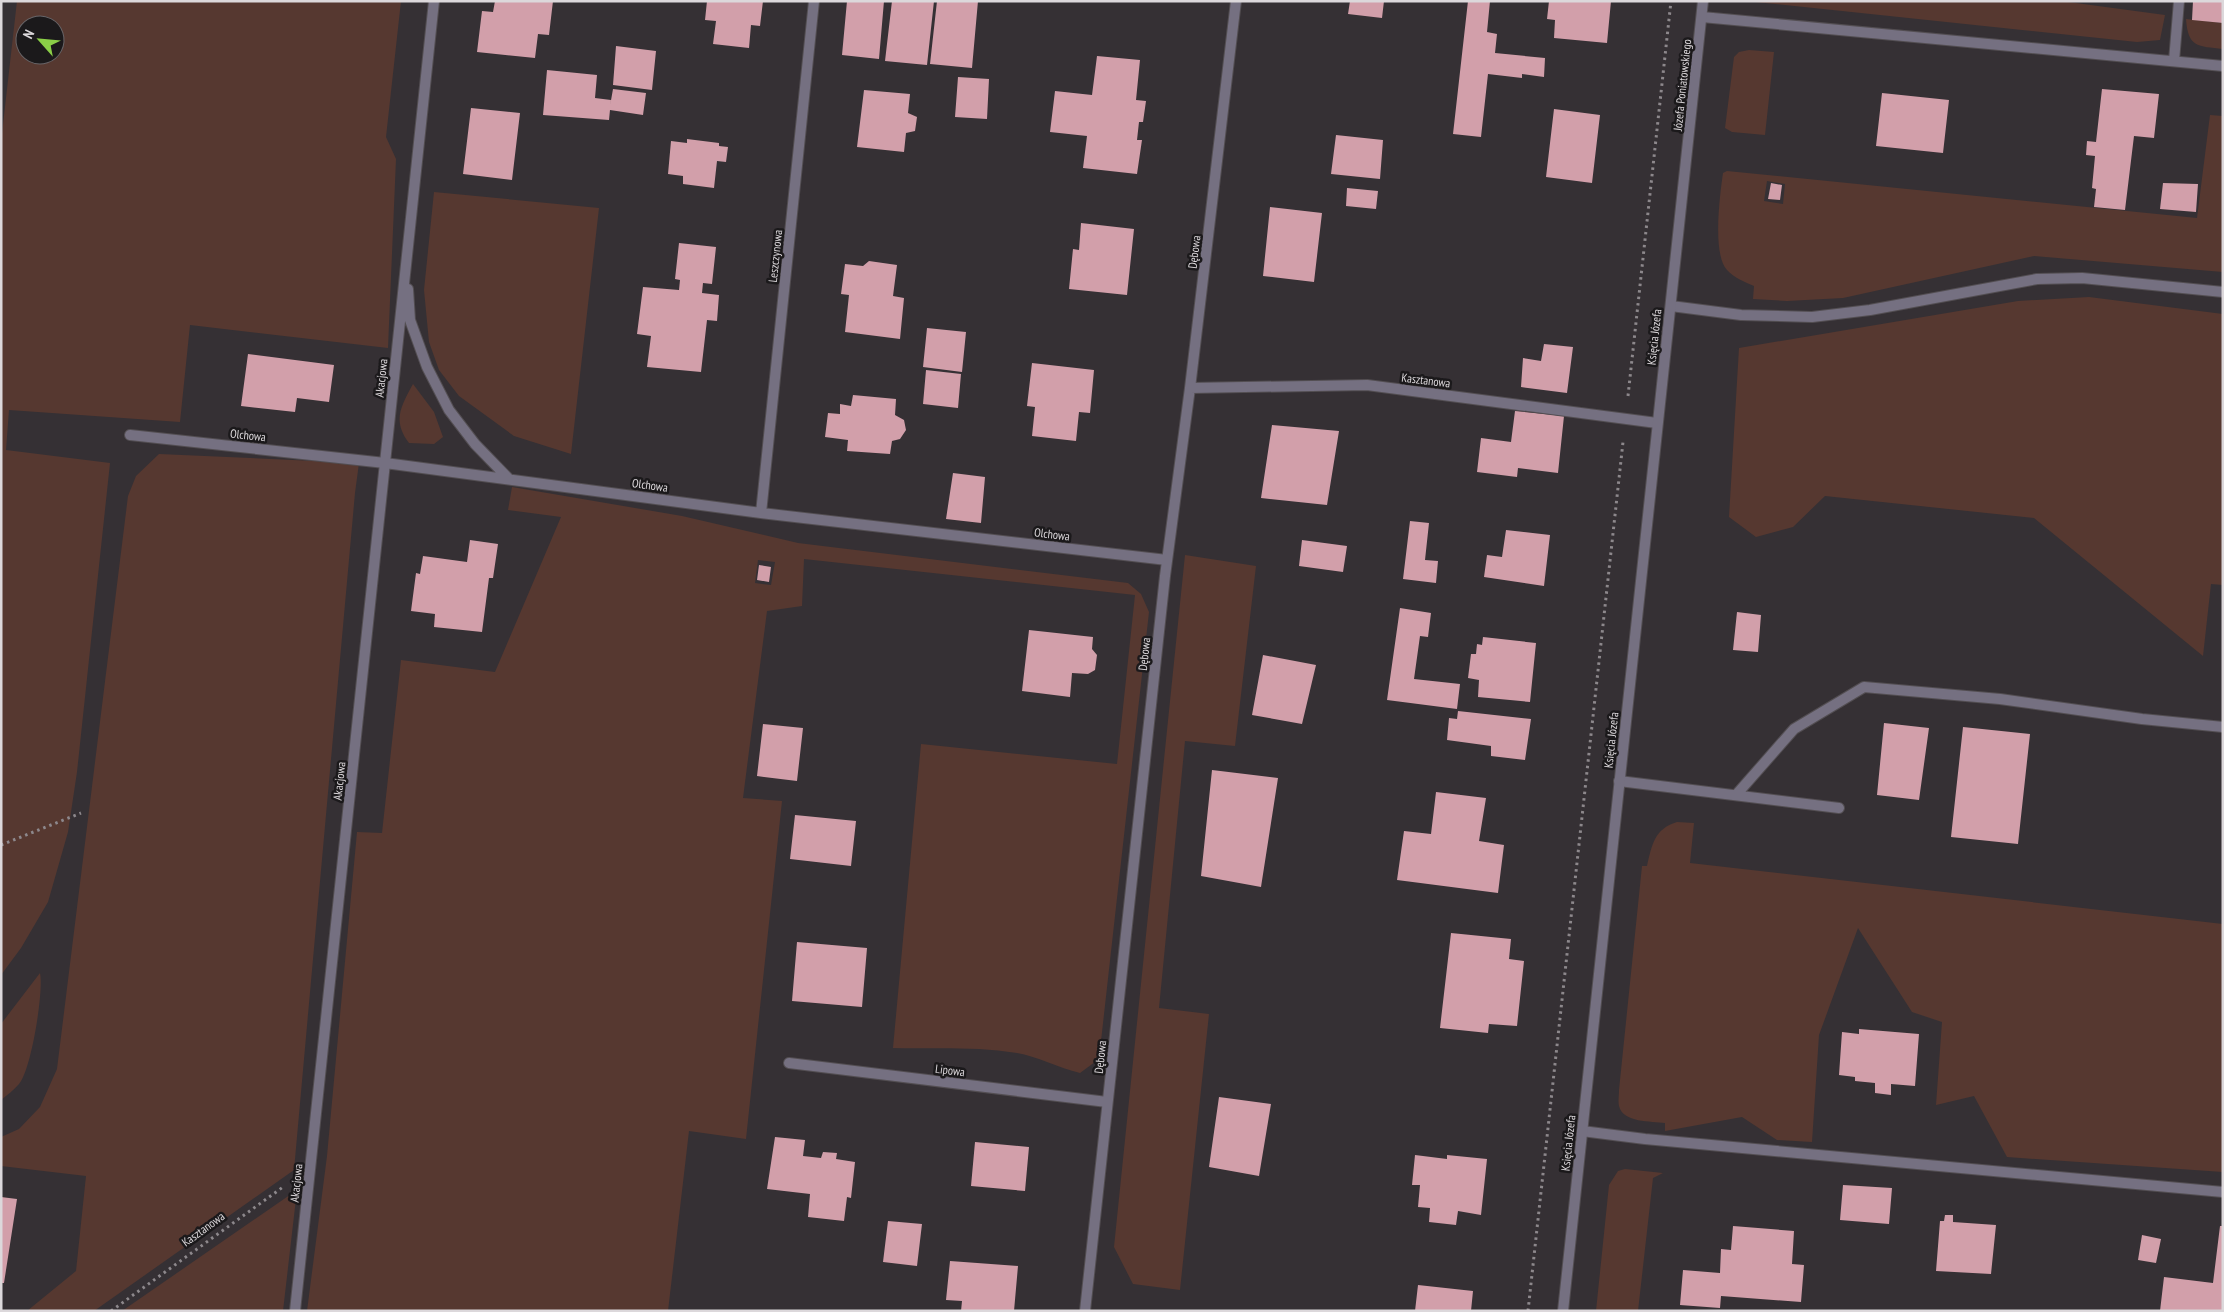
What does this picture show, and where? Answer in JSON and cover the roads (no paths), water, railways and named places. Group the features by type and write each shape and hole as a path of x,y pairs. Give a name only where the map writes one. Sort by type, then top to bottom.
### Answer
{"street":[{"name":"Akacjowa","path":"295,1311 434,1"},
{"name":"Leszczynowa","path":"761,513 814,1"},
{"name":"Dębowa","path":"1085,1311 1167,560 1190,388 1236,1"},
{"name":"Józefa Poniatowskiego","path":"1685,172 1703,1"},
{"path":"2174,61 2179,1"},
{"path":"1702,17 2223,66"},
{"name":"Księcia Józefa","path":"1563,1311 1685,172"},
{"name":"Akacjowa","path":"406,253 410,320 428,367 449,410 475,444 509,480"},
{"path":"1671,306 1741,315 1812,317 1870,310 2037,279 2082,278 2223,292"},
{"name":"Kasztanowa","path":"1190,388 1367,385 1658,423"},
{"name":"Olchowa","path":"130,435 386,463 761,513 1167,560"},
{"path":"1736,795 1794,729 1864,687 2000,699 2142,719 2223,728"},
{"path":"1619,781 1839,808"},
{"name":"Lipowa","path":"789,1063 1107,1102"},
{"path":"1582,1131 1645,1139 2223,1192"}]}
